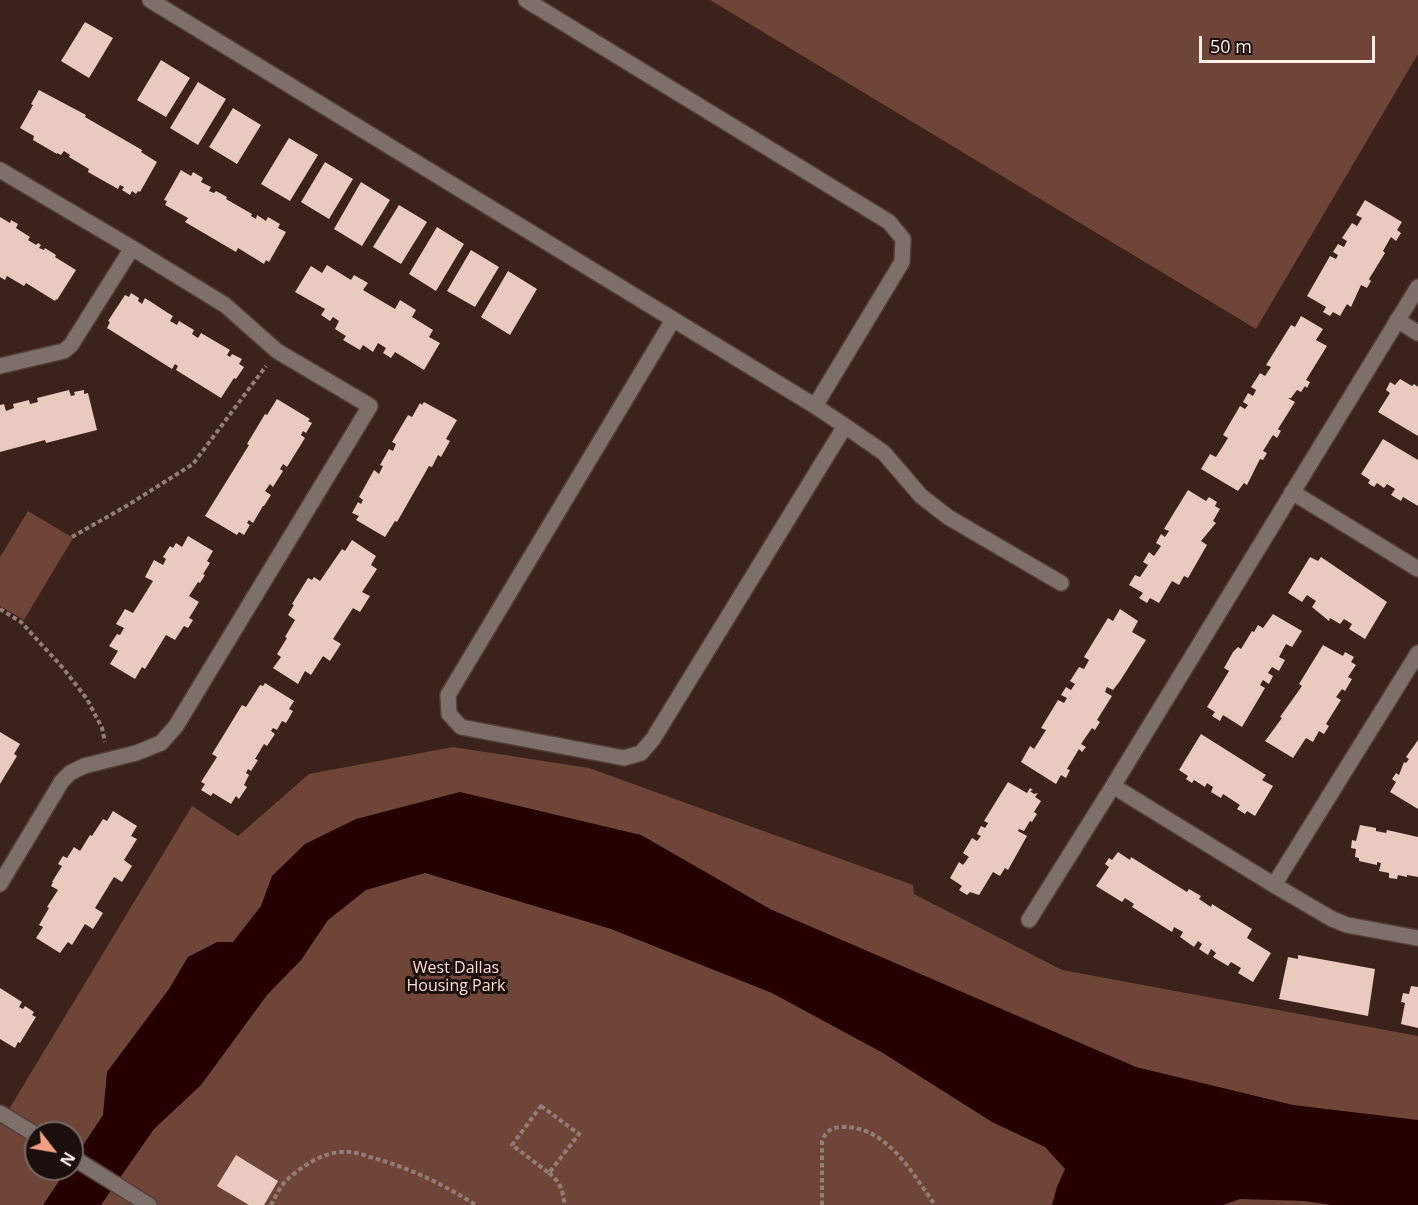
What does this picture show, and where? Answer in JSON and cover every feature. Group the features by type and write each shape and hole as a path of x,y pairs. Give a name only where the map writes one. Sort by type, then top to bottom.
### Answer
{"street":[{"path":"150,0 815,406 884,453 921,496 948,517 1061,583"},
{"path":"526,0 889,222 903,239 902,262 815,406"},
{"path":"0,170 225,305 277,351 370,406 176,726 161,743 136,753 84,766 70,772 62,781 0,884"},
{"path":"0,366 64,351 71,345 132,248"},
{"path":"1029,921 1418,287"},
{"path":"673,320 448,695 449,714 461,727 624,758 641,753 653,739 845,426"},
{"path":"1397,321 1418,333"},
{"path":"1292,492 1418,569"},
{"path":"1274,885 1418,652"},
{"path":"1113,786 1332,919 1347,925 1418,938"},
{"path":"0,1113 24,1128"},
{"path":"84,1164 149,1205"}],"path":[{"path":"72,537 193,464 277,351"},
{"path":"0,609 21,622 63,668 87,699 102,728 109,760"},
{"path":"549,1173 579,1134 541,1106 512,1145 559,1182 565,1205"},
{"path":"822,1205 822,1141 824,1135 833,1128 841,1127 863,1131 879,1138 893,1149 935,1205"},
{"path":"271,1205 287,1179 312,1162 341,1151 387,1162 410,1171 435,1181 476,1205"}],"green space":[{"path":"710,0 1418,0 1418,54 1256,329"},
{"path":"28,511 73,538 24,620 0,606 0,557"},
{"name":"West Dallas Housing Park","path":"453,747 589,768 913,885 914,894 1062,970 1418,1036 1418,1205 0,1205 0,1124 192,806 238,836 309,774"}],"shaded area":[{"path":"460,792 641,835 770,909 1136,1067 1293,1105 1418,1120 1418,1205 1332,1205 1304,1201 1240,1199 1223,1205 1052,1205 1065,1169 1045,1147 992,1122 883,1053 772,993 611,929 425,873 366,890 328,920 301,960 267,995 201,1085 154,1129 101,1205 43,1205 59,1181 84,1181 84,1144 103,1115 107,1072 169,989 188,957 217,942 233,942 261,906 272,876 305,844 356,819"}],"building":[{"path":"85,22 113,38 89,78 61,61"},
{"path":"161,60 190,78 166,117 137,100"},
{"path":"198,82 226,99 198,145 170,128"},
{"path":"39,90 86,115 85,117 142,150 141,152 157,162 140,192 136,194 132,191 130,195 122,190 124,187 120,185 118,189 88,172 89,169 69,157 70,155 64,151 61,155 57,154 33,140 34,136 20,128"},
{"path":"233,108 261,125 237,164 209,147"},
{"path":"289,138 318,155 290,201 261,184"},
{"path":"325,162 353,179 329,219 301,202"},
{"path":"181,170 191,176 193,172 203,178 201,182 211,187 209,191 214,193 216,191 227,197 226,199 252,214 251,216 256,219 257,215 266,221 268,217 280,224 278,228 286,232 269,262 266,260 264,264 238,248 236,252 185,222 188,218 165,205 167,201 164,200"},
{"path":"361,182 390,200 362,246 334,229"},
{"path":"1365,200 1402,222 1397,230 1401,233 1396,241 1391,237 1383,251 1385,253 1369,279 1371,281 1367,288 1361,285 1351,307 1347,304 1340,316 1333,312 1330,316 1323,312 1326,307 1307,296 1330,256 1336,259 1338,255 1333,252 1338,244 1344,247 1347,241 1342,238 1352,223 1357,226 1362,218 1356,215"},
{"path":"399,205 427,222 401,264 373,247"},
{"path":"0,217 10,223 11,220 18,224 16,228 30,237 28,240 36,245 38,243 41,245 39,248 44,250 45,248 76,270 57,300 55,301 26,283 24,286 7,276 5,280 0,277"},
{"path":"437,227 464,244 436,291 409,274"},
{"path":"471,250 499,267 475,307 447,291"},
{"path":"327,265 351,280 354,275 368,283 363,290 395,309 400,300 416,310 412,317 433,330 429,337 440,343 424,370 395,352 391,358 383,353 386,348 378,343 373,352 363,345 360,350 343,340 346,336 335,329 339,321 333,317 330,321 321,315 325,309 295,292 311,266 322,273"},
{"path":"508,271 537,289 510,335 481,317"},
{"path":"131,293 139,298 138,301 142,304 145,298 173,316 170,321 177,325 179,321 194,330 192,334 198,338 201,333 230,350 227,355 230,357 232,354 242,359 239,364 244,367 221,398 176,370 178,366 175,364 172,369 107,328 110,322 108,321 125,295 129,297"},
{"path":"1301,316 1323,329 1316,340 1327,346 1306,380 1310,382 1307,388 1305,386 1301,392 1297,390 1291,398 1288,398 1295,402 1278,429 1281,431 1277,438 1273,435 1263,451 1267,453 1263,460 1260,459 1247,485 1244,483 1238,491 1201,469 1210,454 1216,457 1228,438 1223,435 1240,406 1245,409 1248,405 1243,402 1248,393 1253,396 1256,390 1251,387 1260,373 1265,376 1271,367 1266,365 1291,325 1295,327"},
{"path":"1400,379 1418,387 1418,436 1378,412 1390,393 1386,390 1390,382 1395,385"},
{"path":"69,390 71,396 75,395 74,392 84,390 84,394 88,393 97,430 0,452 0,405 4,404 6,411 14,408 13,404 29,400 30,404 38,402 37,398"},
{"path":"277,399 310,419 308,421 312,423 306,433 303,431 301,435 305,438 287,467 283,464 280,469 283,471 273,487 270,484 265,491 271,495 253,523 249,520 247,523 250,525 244,535 239,532 237,535 205,516 249,445 247,444 265,414 267,415"},
{"path":"424,402 457,420 446,439 450,441 441,457 438,455 432,467 429,466 397,522 395,521 385,537 356,520 359,516 352,513 358,502 361,504 363,500 359,497 374,470 379,474 383,466 380,465 389,449 393,451 396,444 392,442 408,415 412,417 420,403 422,405"},
{"path":"1383,439 1418,460 1418,506 1403,497 1401,501 1391,495 1395,489 1387,484 1384,488 1377,483 1374,487 1368,483 1370,480 1361,474"},
{"path":"1188,490 1206,501 1209,497 1217,502 1215,506 1220,509 1213,521 1216,523 1201,541 1207,545 1188,578 1184,576 1179,585 1172,581 1159,603 1150,598 1147,603 1139,598 1143,593 1129,585 1135,575 1140,577 1148,565 1143,562 1149,552 1154,556 1161,546 1156,543 1161,534 1165,537 1169,531 1164,529"},
{"path":"188,536 213,551 207,561 210,563 203,574 205,575 189,596 199,602 189,618 193,620 188,628 184,626 175,640 166,635 145,669 142,667 135,679 110,664 118,651 109,646 124,628 116,624 125,609 133,613 153,581 145,577 154,560 163,565 166,559 163,557 170,546 173,548 176,543 182,547"},
{"path":"352,540 376,556 371,565 377,569 362,592 370,596 360,612 353,608 333,639 341,644 330,661 323,656 311,675 305,671 298,684 273,668 281,657 277,654 295,620 288,615 294,605 292,604 308,578 312,580 314,577 320,581 342,549 345,551"},
{"path":"1310,557 1318,561 1321,557 1387,602 1365,639 1349,629 1352,624 1344,619 1340,624 1330,618 1329,621 1312,607 1316,601 1307,595 1302,602 1288,593"},
{"path":"1120,609 1138,621 1132,632 1146,640 1113,690 1107,687 1105,692 1112,696 1097,720 1100,722 1095,730 1092,728 1081,744 1086,747 1082,752 1079,749 1067,769 1070,770 1066,778 1061,775 1056,784 1021,762 1030,746 1034,749 1046,730 1041,728 1058,700 1064,703 1067,698 1061,695 1066,687 1071,690 1075,684 1070,681 1079,667 1084,669 1089,660 1084,657 1108,618 1113,621"},
{"path":"1273,614 1302,631 1292,647 1286,644 1279,657 1285,660 1279,671 1272,667 1268,673 1273,676 1269,684 1263,680 1260,685 1265,688 1242,727 1223,715 1220,721 1212,716 1215,712 1207,707 1229,671 1224,668 1233,652 1238,647 1241,649 1252,631 1254,632 1258,625 1263,628"},
{"path":"1323,645 1343,656 1345,652 1354,657 1351,662 1356,665 1348,677 1352,679 1345,691 1342,689 1336,697 1341,700 1326,724 1329,726 1324,734 1319,731 1313,742 1306,738 1293,758 1265,741 1302,686 1299,684"},
{"path":"265,683 294,701 289,709 293,711 286,723 282,721 277,730 273,728 271,731 275,734 267,746 264,744 255,759 258,760 251,771 248,769 246,773 249,775 244,785 247,787 239,799 236,796 231,804 213,793 211,796 201,790 205,784 201,782 217,757 212,754 242,705 246,707 260,685 263,686"},
{"path":"0,732 20,744 14,754 17,756 0,784"},
{"path":"1201,734 1266,775 1262,780 1273,786 1255,816 1237,809 1240,805 1223,794 1221,798 1211,792 1213,787 1207,783 1205,787 1194,780 1192,783 1186,779 1188,776 1179,770"},
{"path":"1418,740 1418,809 1390,792 1396,782 1392,779 1396,773 1399,775 1404,762 1406,763 1409,759 1406,757"},
{"path":"1008,782 1027,793 1030,788 1034,794 1038,793 1035,797 1041,801 1034,812 1037,814 1024,831 1019,829 1018,831 1027,836 1008,870 1005,868 1000,876 993,872 979,895 970,892 967,895 959,890 962,886 950,878 959,862 963,865 969,857 963,853 972,838 977,841 981,836 977,834 981,826 985,828 988,823 984,821"},
{"path":"113,811 137,826 131,836 137,839 124,860 132,866 122,882 114,877 95,908 103,913 93,929 85,924 72,945 68,942 60,953 36,938 43,927 39,925 49,908 47,907 58,890 51,886 62,866 58,864 63,856 67,858 74,847 80,851 103,819 107,821"},
{"path":"1360,825 1376,828 1376,831 1386,833 1387,830 1418,837 1418,877 1398,875 1397,879 1389,878 1389,873 1379,871 1381,863 1377,862 1377,865 1359,861 1359,858 1355,857 1356,849 1351,848 1352,840 1356,841"},
{"path":"1118,852 1130,860 1131,857 1187,892 1189,889 1201,896 1199,899 1211,907 1212,904 1252,929 1247,938 1271,953 1253,982 1238,973 1241,968 1231,962 1228,966 1213,957 1216,953 1211,949 1208,955 1199,949 1202,944 1198,941 1194,947 1180,937 1183,932 1174,927 1172,932 1132,907 1134,904 1125,898 1122,902 1096,886 1109,867 1105,864 1109,858 1112,860"},
{"path":"1298,955 1375,969 1368,1016 1279,999 1288,957 1298,959"},
{"path":"1411,986 1418,987 1418,1028 1401,1024 1405,1003 1401,1002 1403,993 1409,994"},
{"path":"0,988 22,1002 19,1007 23,1009 25,1006 34,1012 32,1015 36,1017 15,1048 0,1039"},
{"path":"236,1155 278,1181 264,1205 249,1205 217,1186"}]}
